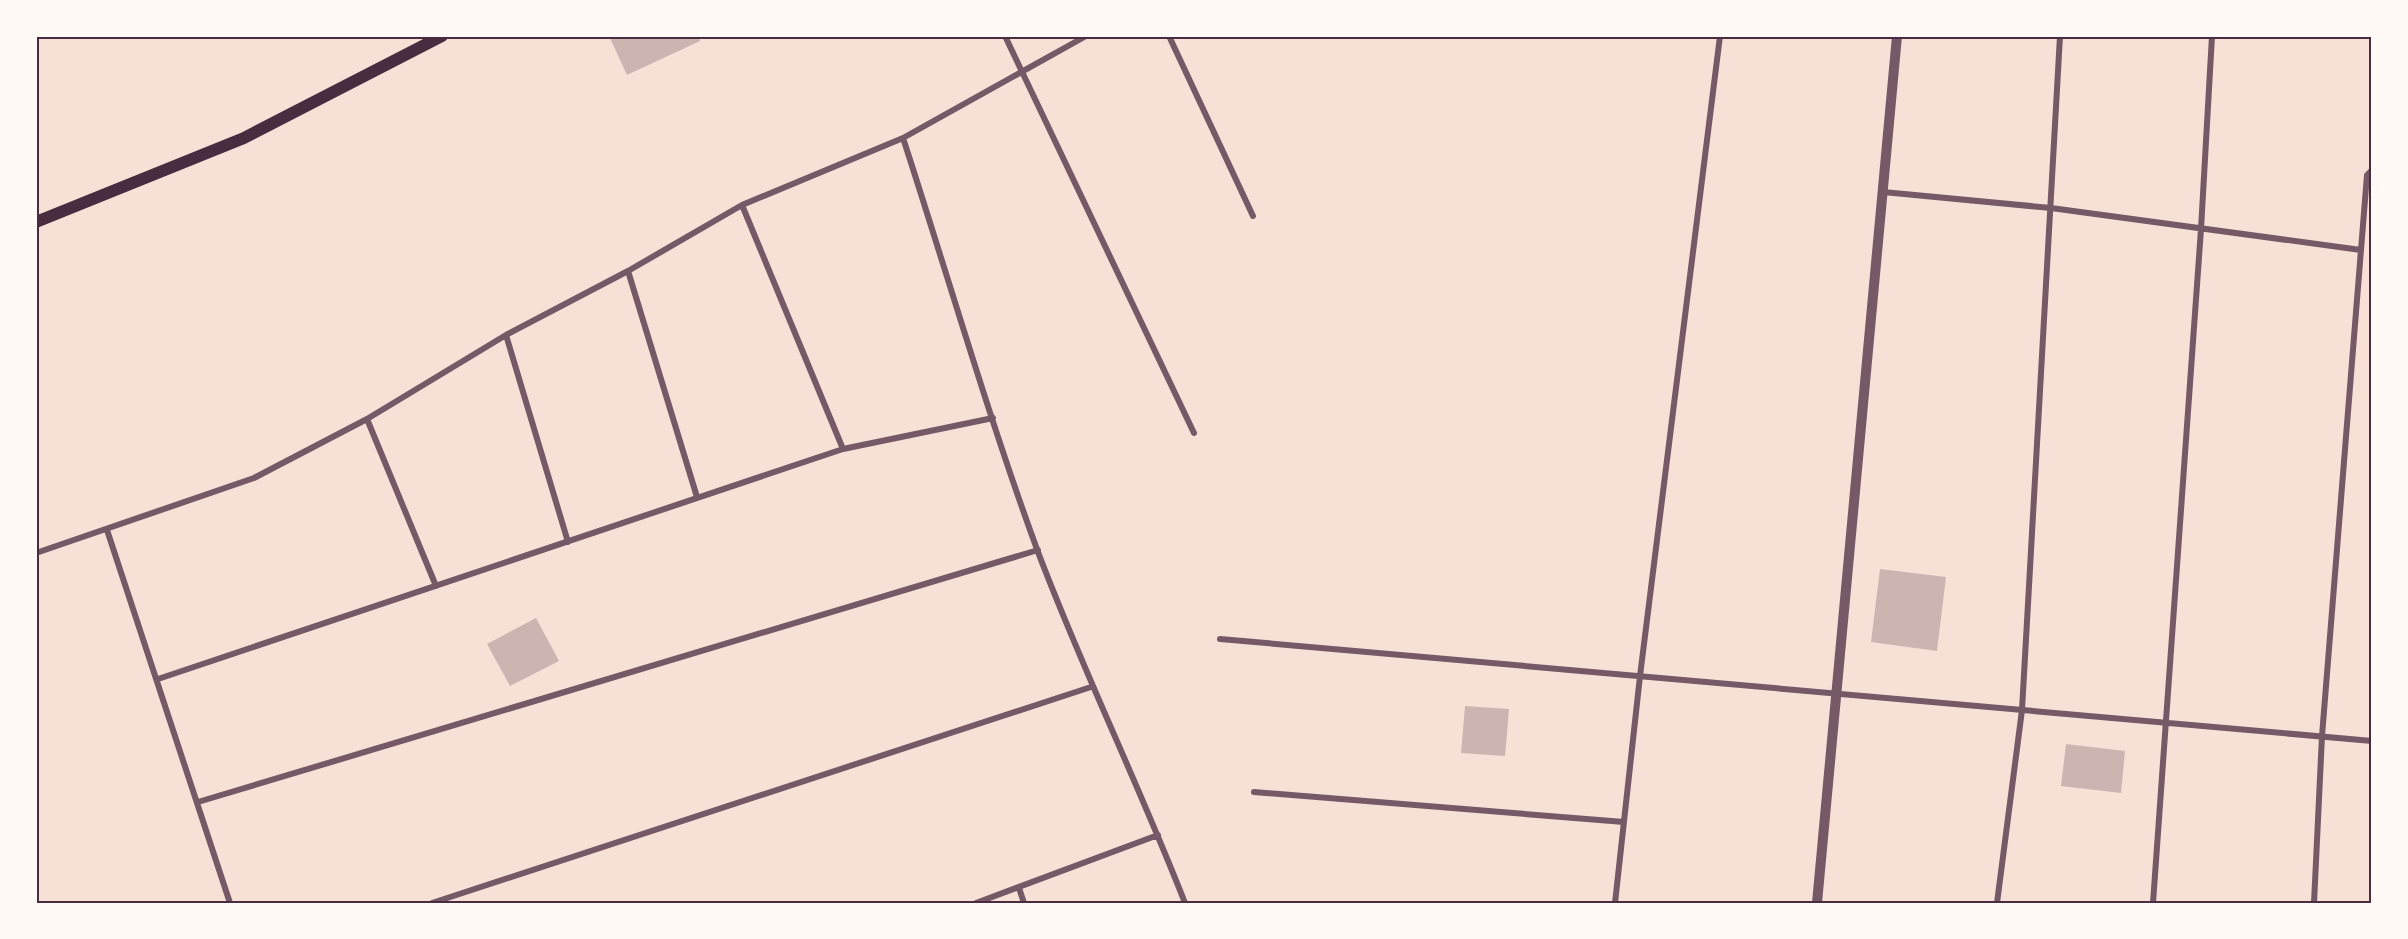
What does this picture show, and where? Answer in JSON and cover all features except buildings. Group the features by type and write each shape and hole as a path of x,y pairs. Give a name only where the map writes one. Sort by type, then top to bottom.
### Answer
{"main road":[{"path":"36,222 244,138 442,36"}],"street":[{"path":"1005,36 1194,433"},
{"path":"36,553 254,478 367,420 506,334 628,271 742,205 903,138 1086,36"},
{"path":"1169,36 1253,216"},
{"path":"1615,903 1640,676 1720,36"},
{"path":"1817,903 1839,693 1897,36"},
{"path":"1997,903 2022,710 2060,36"},
{"path":"2153,903 2201,229 2212,36"},
{"path":"903,138 1038,550 1091,687 1158,835 1185,903"},
{"path":"2314,903 2322,736 2367,175 2372,170"},
{"path":"1883,192 2051,208 2361,250"},
{"path":"742,205 843,449"},
{"path":"628,271 698,497"},
{"path":"506,334 568,542"},
{"path":"158,679 843,449 993,418"},
{"path":"367,420 435,586"},
{"path":"107,530 230,903"},
{"path":"198,802 1038,550"},
{"path":"1220,639 2372,741"},
{"path":"432,903 1091,687"},
{"path":"1254,792 1624,822"},
{"path":"976,903 1158,835"},
{"path":"1019,888 1024,903"}]}
